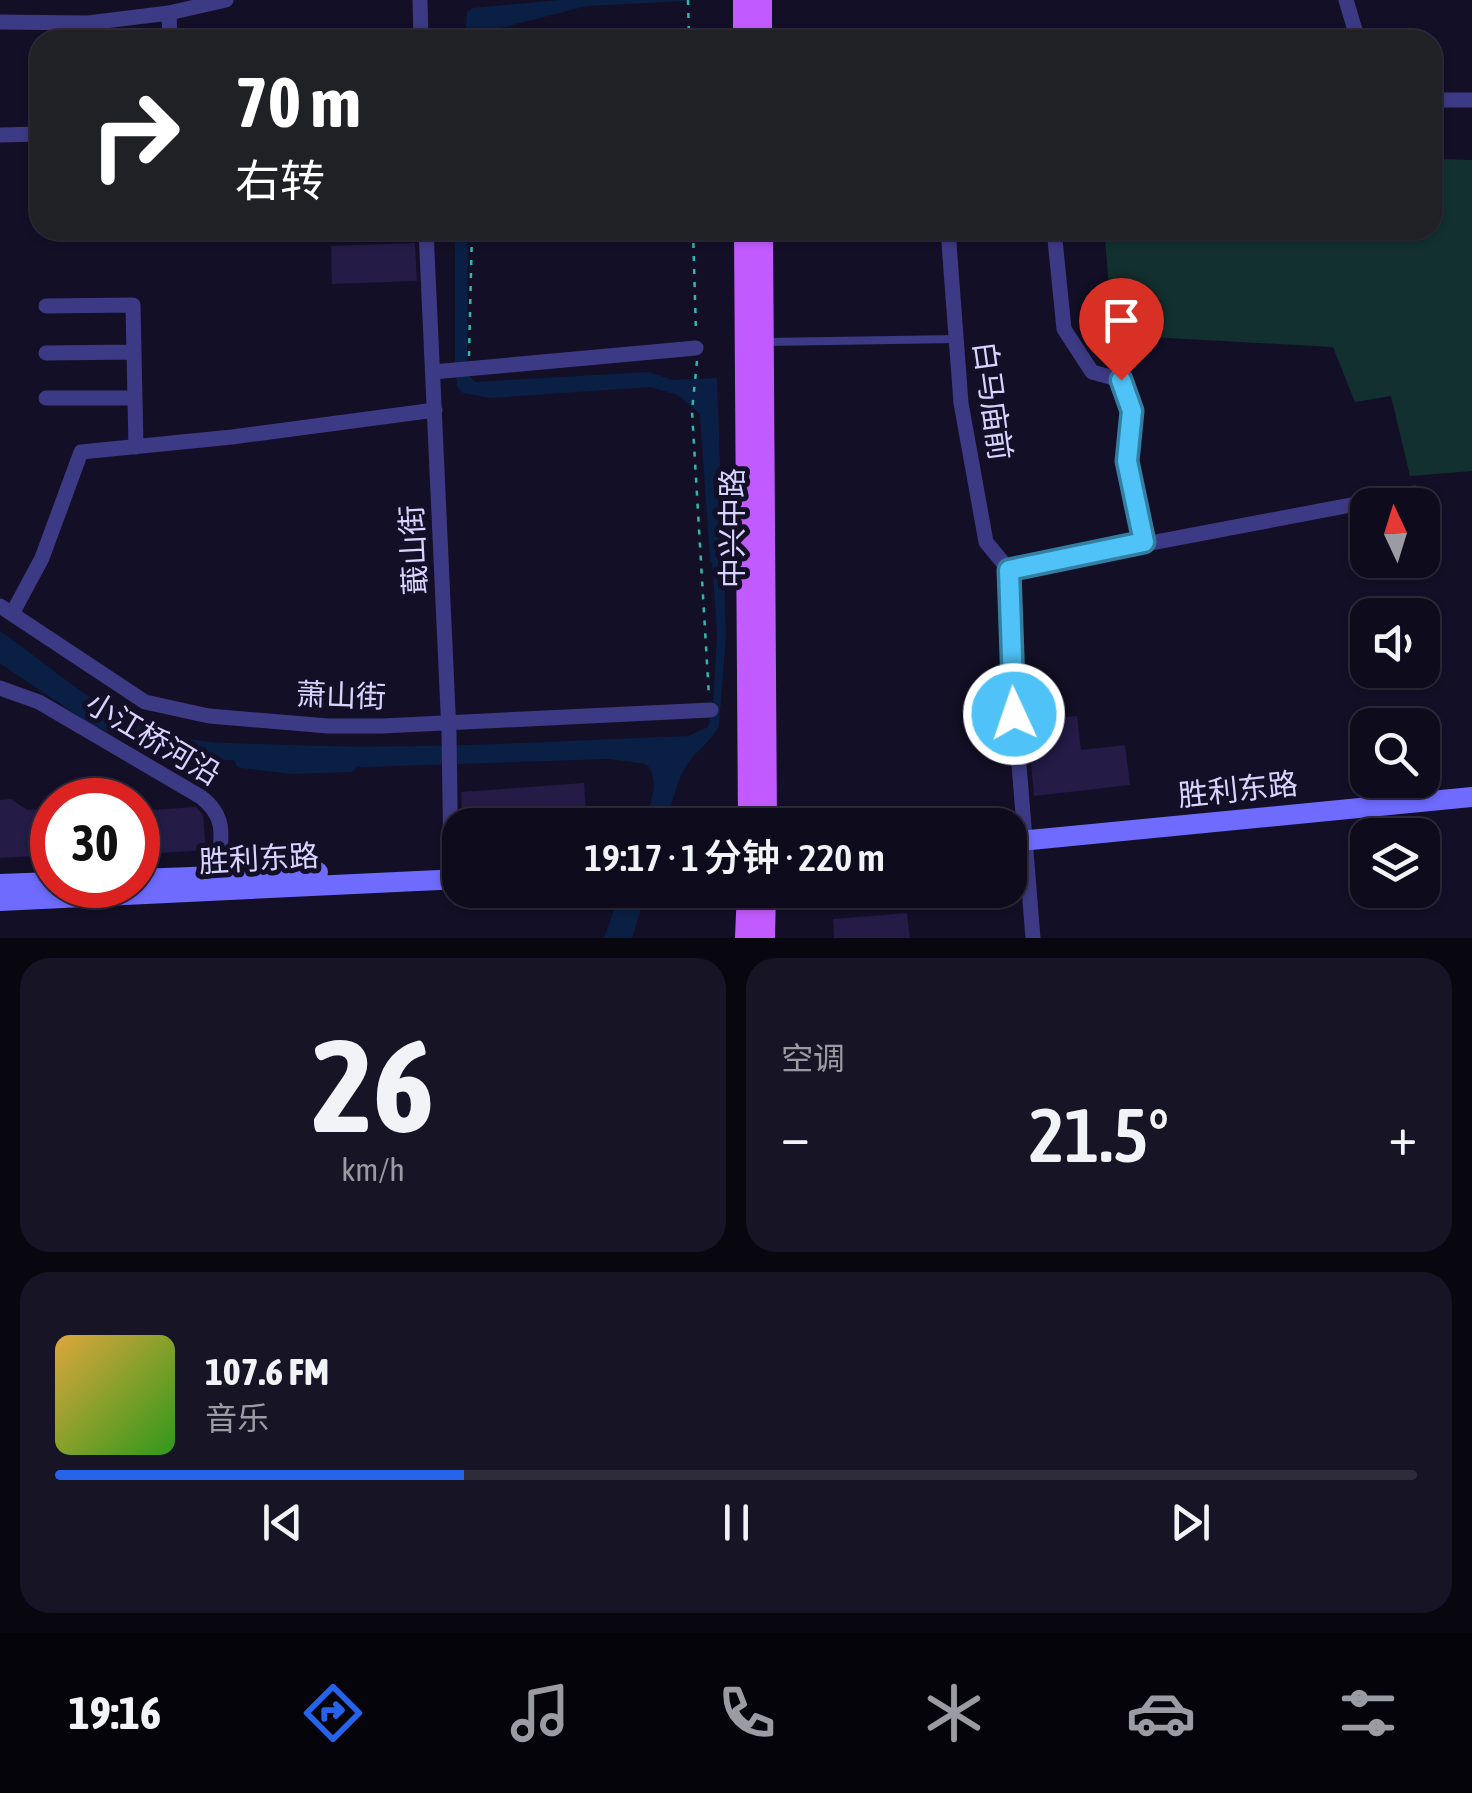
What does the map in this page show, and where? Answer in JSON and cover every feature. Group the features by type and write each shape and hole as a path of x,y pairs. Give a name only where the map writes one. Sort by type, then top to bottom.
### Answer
{"main road":[{"path":"744,0 744,30"},
{"path":"761,0 761,30"},
{"name":"中兴中路","path":"745,240 749,808"},
{"name":"中兴中路","path":"762,240 766,808"},
{"name":"胜利东路","path":"1027,834 1472,788"},
{"name":"胜利东路","path":"1027,834 1472,798"},
{"name":"胜利东路","path":"160,878 442,871"},
{"name":"胜利东路","path":"0,901 442,872"},
{"path":"0,884 30,883"},
{"path":"746,938 747,908"},
{"path":"764,938 765,908"}],"street":[{"path":"131,18 135,0"},
{"path":"0,22 131,18 226,0"},
{"path":"420,0 421,30"},
{"path":"1346,0 1355,30"},
{"path":"169,13 170,30"},
{"path":"88,22 89,30"},
{"path":"1442,100 1472,100"},
{"path":"0,135 30,134"},
{"name":"蕺山街","path":"427,240 441,371 434,410 453,808"},
{"name":"白马庙前","path":"949,240 962,403 986,542 1009,570"},
{"path":"1055,240 1064,329 1092,372 1121,380 1132,411 1127,461 1144,542"},
{"path":"46,306 133,305 136,447"},
{"path":"441,371 696,348"},
{"path":"46,352 134,352"},
{"path":"46,398 135,398"},
{"path":"6,610 42,558 81,452 434,410"},
{"path":"1017,808 1009,570 1350,505"},
{"name":"萧山街","path":"6,610 144,702 208,716 346,726 449,728 711,710"},
{"name":"小江桥河沿","path":"0,688 39,702 201,796 218,810 221,822 217,876"},
{"path":"1027,897 1033,938"}],"lane":[{"path":"762,342 956,338"}],"path":[{"path":"688,0 689,30"},
{"path":"472,240 469,358 482,356 475,368"},
{"path":"694,240 697,380 692,411 711,710"}],"green space":[{"path":"1442,159 1472,160 1472,471 1410,476 1391,396 1355,402 1333,347 1113,335 1105,240 1442,240"}],"water":[{"path":"559,0 686,0 587,6 492,30 466,30 467,12 472,8"},
{"path":"455,240 468,240 467,360 469,375 475,382 648,372 673,380 717,378 726,635 719,725 684,770 671,808 649,808 654,785 646,764 609,759 366,767 204,759 127,734 0,655 0,631 101,705 145,727 198,740 440,746 688,736 708,727 713,708 717,633 702,416 678,395 650,387 491,398 463,393 457,386"},
{"path":"615,908 641,908 632,938 604,938"}],"building":[{"path":"415,243 417,281 332,284 331,246"},
{"path":"1077,716 1081,750 1125,745 1130,785 1034,796 1027,720"},
{"path":"584,783 586,808 461,808 461,792"},
{"path":"11,799 30,810 30,856 0,858 0,800"},
{"path":"196,807 203,815 206,850 160,853 160,809"},
{"path":"907,913 910,938 834,938 833,919"}],"waterway":[{"path":"702,415 712,560"},
{"path":"0,655 97,720 134,735"},
{"path":"242,761 291,767 350,765"}],"route":[{"path":"1014,714 1009,570 1144,542 1127,461 1132,411 1121,380"}]}
